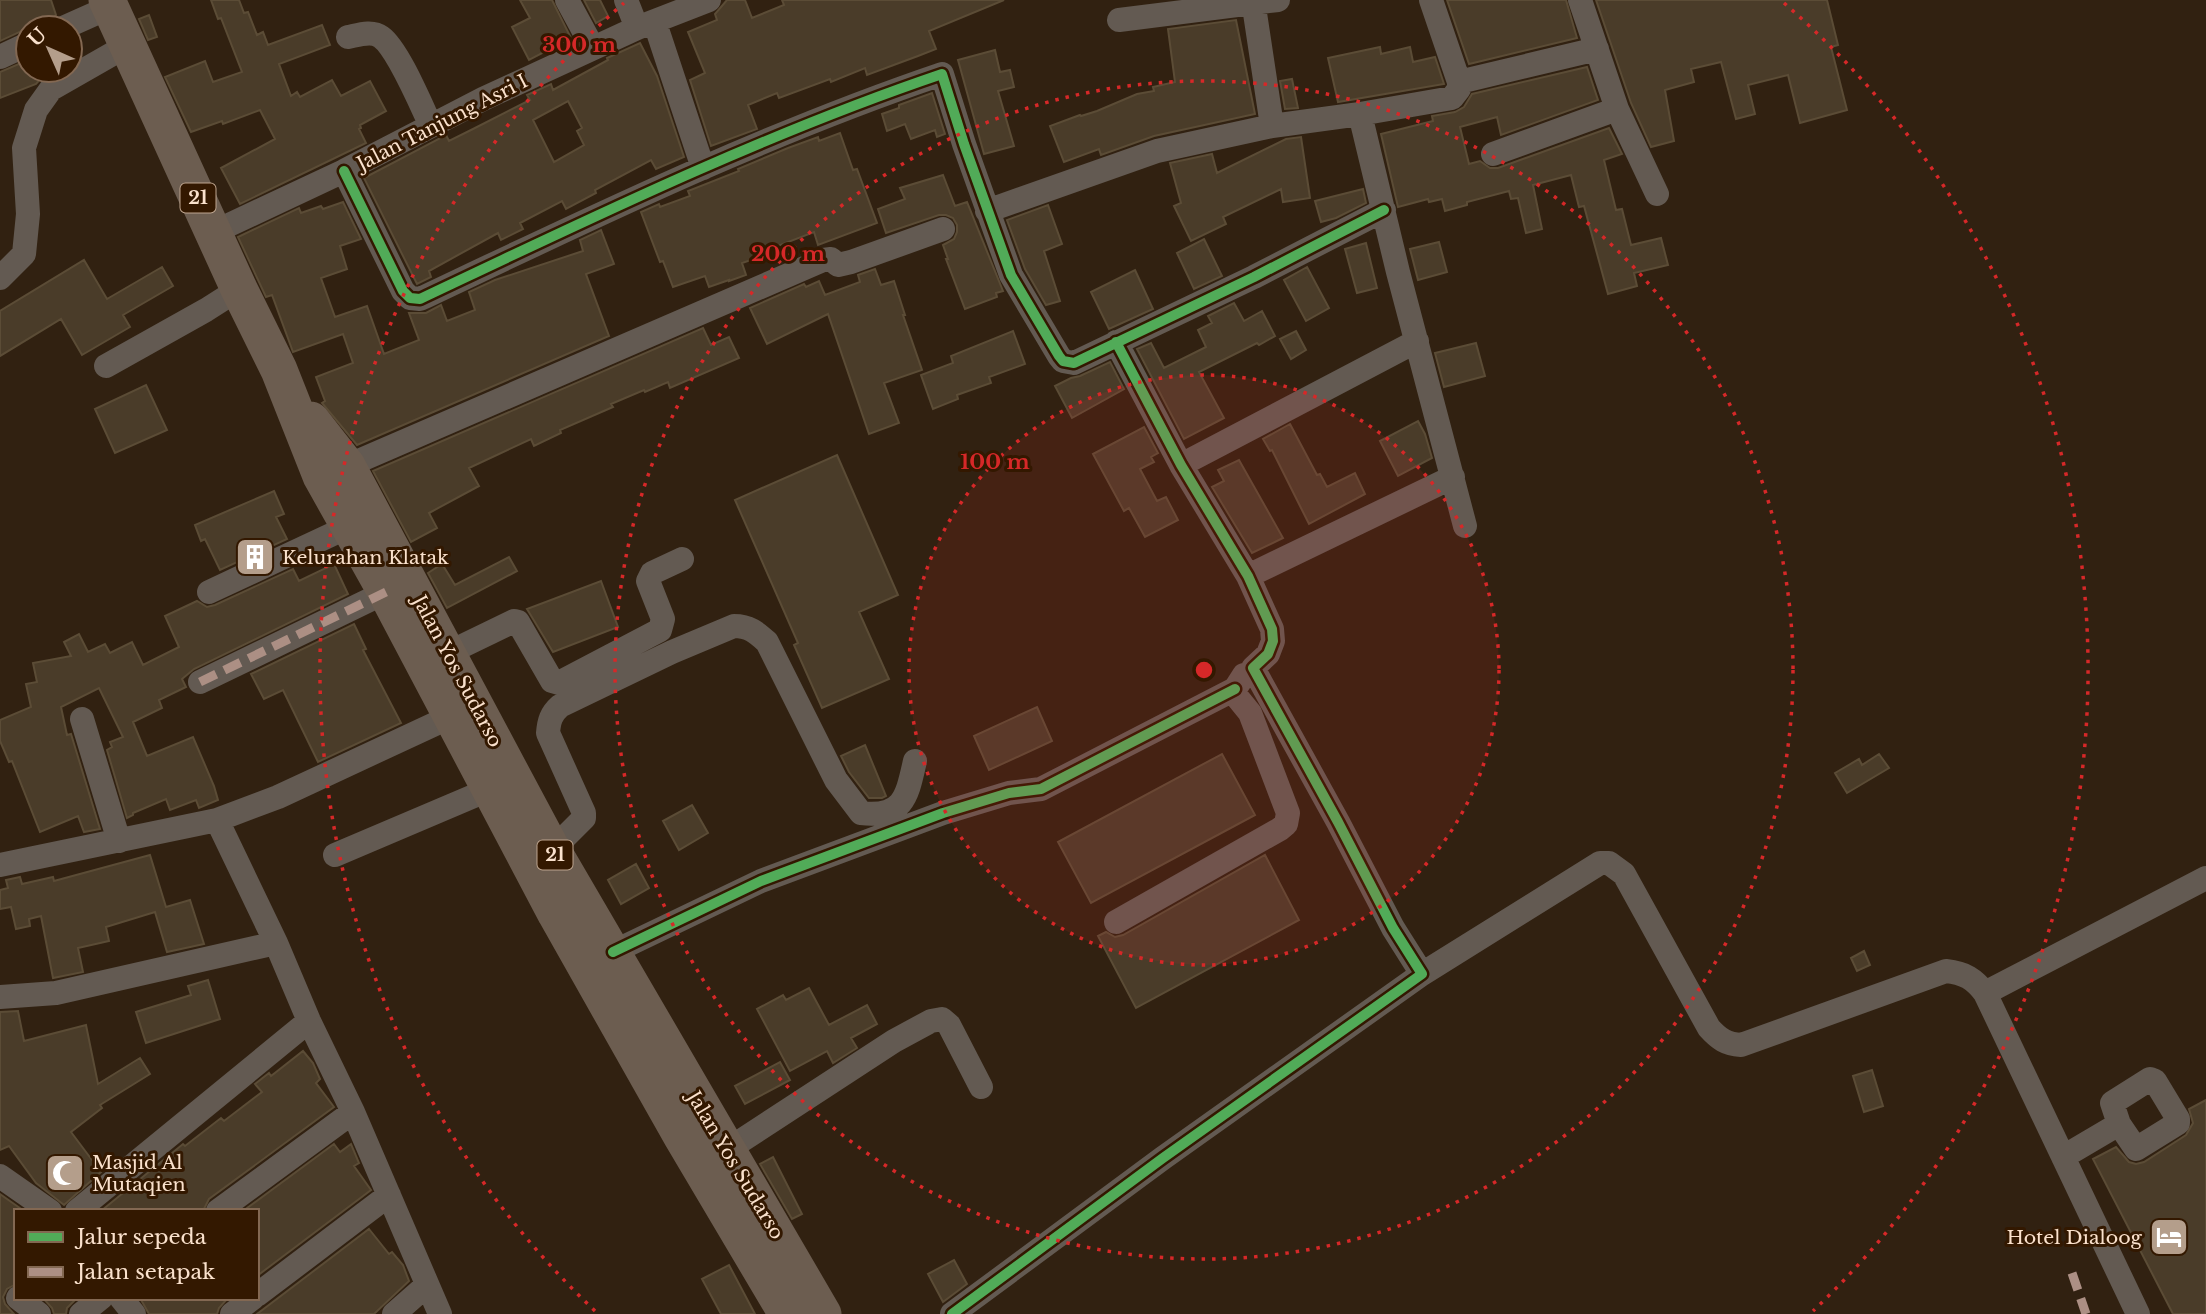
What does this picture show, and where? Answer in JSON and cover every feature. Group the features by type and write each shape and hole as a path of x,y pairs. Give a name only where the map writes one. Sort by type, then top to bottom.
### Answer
{"highway":[{"name":"21","path":"109,3 290,395"},
{"name":"Jalan Yos Sudarso","path":"290,395 347,466 448,653 488,790 695,1128 727,1150 823,1314"},
{"name":"Jalan Yos Sudarso","path":"290,395 321,476 386,592 551,846 613,952 695,1128 787,1314"}],"street":[{"path":"567,0 593,48"},
{"path":"626,0 646,25 703,168"},
{"name":"Jalan Tanjung Asri I","path":"214,232 344,171 483,99 593,48 709,0"},
{"path":"1119,20 1278,0"},
{"path":"988,211 1157,150 1272,126 1452,98 1459,89 1458,82 1431,0"},
{"path":"1580,0 1617,109 1657,194"},
{"path":"1253,2 1272,126"},
{"path":"84,17 109,3"},
{"path":"348,37 370,33 381,37 395,56 431,126"},
{"path":"0,278 24,254 28,214 24,148 36,110 51,89 128,45"},
{"path":"1458,82 1597,48"},
{"path":"344,171 403,291 410,298 420,299 703,168 833,112 942,74 1011,275 1059,356 1063,361 1074,363 1254,277 1384,210"},
{"path":"1493,154 1617,109"},
{"path":"1360,114 1465,526"},
{"path":"347,466 823,260 831,259 838,265 851,262 943,229"},
{"path":"106,366 239,289"},
{"path":"1181,466 1417,341"},
{"path":"613,952 761,881 943,813 1009,793 1041,789 1235,689 1245,674 1268,654 1273,641 1272,629 1248,576 1181,466 1116,342"},
{"path":"1248,576 1452,477"},
{"path":"209,592 350,526"},
{"path":"448,653 514,621 518,622 552,681 559,683 660,630 663,619 648,581 649,577 682,559"},
{"path":"200,682 386,592"},
{"path":"551,846 564,838 584,818 548,733 553,713 560,706 647,664 734,626 744,626 766,642 836,780 861,813 877,815 891,811 906,797 915,761"},
{"path":"1253,668 1393,928 1422,974"},
{"path":"1116,922 1286,824 1288,813 1250,713 1237,697 1235,689"},
{"path":"0,865 217,820 278,797 463,710"},
{"path":"82,719 118,841"},
{"path":"335,855 488,790"},
{"path":"217,820 353,1112 440,1314"},
{"path":"952,1314 1163,1158 1422,974 1600,863 1609,863 1624,874 1709,1028 1728,1044 1741,1045 1946,971 1961,973 1975,980 1986,993 2138,1314"},
{"path":"1986,993 2206,878"},
{"path":"0,998 55,993 276,943"},
{"path":"727,1150 894,1041 932,1021 942,1019 949,1025 981,1087"},
{"path":"79,1209 309,1021"},
{"path":"221,1209 353,1112"},
{"path":"2063,1157 2119,1124"},
{"path":"0,1176 47,1209"},
{"path":"259,1294 389,1195"},
{"path":"0,1285 14,1296"},
{"path":"394,1314 427,1285"},
{"path":"20,1300 39,1314"},
{"path":"81,1314 98,1300"},
{"path":"123,1300 134,1314"},
{"path":"232,1314 251,1300"}],"building":[{"path":"0,0 51,0 56,14 14,14 14,34 0,41"},
{"path":"211,0 239,0 244,13 248,12 257,35 263,32 268,45 322,25 330,45 279,64 291,96 297,92 300,97 332,80 341,96 370,81 386,111 360,125 359,129 366,143 240,204 221,168 275,139 260,110 191,132 165,77 205,61 213,82 242,72"},
{"path":"520,0 552,0 571,38 529,60 512,27 530,18"},
{"path":"584,0 600,0 608,16 596,23"},
{"path":"727,0 745,0 752,18 784,5 782,0 1004,0 929,31 936,49 867,75 865,68 831,82 830,79 779,98 777,93 748,105 757,129 711,146 690,80 705,73 688,32 717,20 715,14"},
{"path":"1447,0 1566,0 1577,38 1469,64"},
{"path":"1596,0 1827,0 1838,45 1831,47 1847,110 1800,123 1788,75 1748,85 1755,114 1736,119 1721,62 1691,69 1694,82 1665,90 1674,141 1651,147 1631,103"},
{"path":"149,15 157,37 148,40 139,19"},
{"path":"1236,20 1255,114 1154,136 1101,155 1099,149 1064,162 1050,126 1097,111 1137,94 1154,91 1153,87 1175,82 1168,29"},
{"path":"640,43 657,76 684,157 656,169 651,160 566,209 562,201 520,223 523,229 501,240 498,233 429,271 431,277 417,284 364,178 446,135 449,141 530,100 527,95 551,84 553,90 608,60 607,58","holes":["568,101 582,128 577,131 584,145 554,162 533,120"]},
{"path":"1380,47 1381,54 1410,47 1413,62 1435,57 1444,84 1338,102 1328,58"},
{"path":"995,50 1000,72 1010,70 1014,87 998,91 1014,146 984,154 958,60"},
{"path":"14,66 14,84 36,84 0,98 0,72"},
{"path":"1587,67 1598,100 1501,135 1497,117 1460,127 1469,164 1480,161 1490,168 1498,168 1609,128 1622,154 1604,160 1616,210 1622,209 1631,245 1661,238 1668,265 1634,273 1637,286 1608,294 1584,206 1579,207 1571,175 1533,185 1542,229 1526,233 1518,198 1511,199 1509,191 1445,211 1442,199 1429,202 1428,199 1398,207 1381,134 1433,121 1432,116 1455,112 1464,107 1472,94"},
{"path":"1292,79 1298,108 1285,109 1280,81"},
{"path":"932,93 945,134 937,137 935,130 911,139 905,124 887,131 882,114"},
{"path":"840,133 877,223 818,245 814,232 767,250 768,254 742,263 746,275 729,281 709,287 705,276 673,287 663,261 660,262 641,212 690,196 688,191 788,148 818,137 819,141"},
{"path":"1301,137 1310,198 1283,202 1281,189 1223,217 1226,224 1191,241 1174,206 1181,203 1170,163 1212,154 1217,173 1286,139"},
{"path":"943,175 955,206 967,202 1003,291 996,293 997,297 965,309 943,245 954,239 957,232 953,218 939,215 886,233 878,209 905,199 900,188"},
{"path":"1363,189 1366,203 1336,218 1321,222 1315,201"},
{"path":"343,202 361,239 340,246 347,269 321,278 335,317 367,306 384,354 419,340 409,313 426,313 441,305 447,321 475,310 469,292 495,280 583,251 580,240 601,230 614,264 586,274 609,336 357,445 322,403 325,401 316,377 353,363 343,334 293,352 272,295 266,297 238,237 299,208 301,213"},
{"path":"1048,205 1062,244 1044,251 1060,301 1046,305 1025,269 1007,220"},
{"path":"1204,239 1222,276 1194,289 1177,253"},
{"path":"1439,242 1447,272 1418,280 1410,249"},
{"path":"1366,243 1377,288 1357,293 1345,249"},
{"path":"84,260 107,299 162,267 173,286 123,315 130,327 82,355 61,319 0,356 0,311"},
{"path":"1307,267 1329,308 1306,321 1284,280"},
{"path":"875,269 881,285 894,281 922,370 884,383 899,423 869,434 828,314 767,344 750,308 804,284 806,287 819,281 825,295 860,282 858,275"},
{"path":"1135,270 1153,309 1109,329 1091,292"},
{"path":"1234,303 1244,321 1262,311 1275,336 1199,372 1224,418 1184,439 1137,349 1151,343 1164,368 1206,347 1198,330 1212,323 1208,316"},
{"path":"703,328 711,345 729,337 739,358 670,388 668,382 645,392 644,390 611,404 613,407 560,430 561,433 534,446 531,439 469,468 479,486 429,513 437,528 411,542 373,471"},
{"path":"1013,331 1025,364 989,377 991,383 957,395 958,399 933,409 921,375 953,363 951,356"},
{"path":"1296,331 1306,350 1291,359 1280,339"},
{"path":"1476,343 1485,376 1444,387 1435,353"},
{"path":"1110,362 1124,389 1072,418 1055,386"},
{"path":"146,385 167,430 115,453 95,409"},
{"path":"1418,421 1432,458 1398,476 1380,441"},
{"path":"1290,424 1317,475 1320,474 1327,487 1355,473 1365,494 1309,524 1272,450 1270,451 1263,439"},
{"path":"1144,427 1158,453 1151,457 1154,462 1140,469 1157,501 1166,497 1178,520 1145,537 1129,508 1124,511 1093,454"},
{"path":"837,455 898,595 859,612 889,679 822,708 794,645 798,643 735,500"},
{"path":"1239,460 1283,538 1252,553 1212,487 1224,481 1218,470"},
{"path":"274,491 284,514 276,517 287,539 220,570 205,539 201,541 195,525"},
{"path":"509,557 517,571 447,608 428,573 442,564 455,585"},
{"path":"334,564 348,594 194,669 182,679 186,687 159,700 162,708 133,722 147,756 193,737 218,800 199,808 196,800 170,810 166,799 127,818 107,750 112,747 110,742 123,737 99,688 61,707 67,735 71,734 100,829 84,832 78,816 40,832 12,761 9,762 0,741 0,720 31,707 26,684 37,682 33,663 71,656 64,642 79,634 88,652 105,644 110,653 132,642 143,665 179,647 165,616 197,601 207,607 215,605 293,569 299,581"},
{"path":"601,581 618,627 553,652 527,609"},
{"path":"354,624 366,649 363,650 401,723 318,762 283,690 264,699 251,674"},
{"path":"1037,707 1052,741 989,770 974,736"},
{"path":"865,745 886,796 882,798 869,798 849,772 841,756"},
{"path":"1222,754 1255,815 1091,903 1058,842"},
{"path":"1879,754 1889,768 1847,793 1835,773 1859,759 1862,765"},
{"path":"692,805 708,833 679,850 663,821"},
{"path":"150,855 166,907 190,900 204,944 167,952 155,912 106,927 109,941 78,948 83,972 53,978 41,916 29,919 30,926 16,929 11,907 0,909 0,890 8,888 6,880 20,877 22,884 53,877 54,881"},
{"path":"1265,855 1299,920 1136,1008 1098,936 1106,932 1115,937 1123,935"},
{"path":"636,864 649,888 621,904 608,880"},
{"path":"1864,951 1870,965 1857,971 1851,958"},
{"path":"208,980 220,1019 146,1043 136,1012 191,995 188,986"},
{"path":"809,988 829,1025 867,1005 877,1024 851,1038 857,1048 833,1063 827,1051 790,1071 757,1009 783,995 786,1000"},
{"path":"18,1011 24,1041 86,1025 98,1084 140,1058 150,1074 100,1105 102,1108 71,1132 101,1172 64,1205 36,1183 9,1146 0,1150 0,1012"},
{"path":"303,1051 313,1063 320,1079 316,1083 334,1107 209,1199 204,1209 103,1209 183,1144 185,1146 221,1118 224,1121 262,1092 255,1084 269,1073 271,1076"},
{"path":"780,1062 790,1080 745,1104 735,1086"},
{"path":"1872,1070 1883,1106 1864,1112 1853,1076"},
{"name":"Hotel Dialoog","path":"2206,1100 2206,1314 2173,1314 2093,1159 2116,1147 2129,1162 2144,1162 2186,1135 2193,1123 2189,1109"},
{"path":"334,1144 340,1152 351,1144 359,1163 354,1166 371,1190 259,1274 259,1209 246,1209"},
{"path":"773,1157 802,1214 792,1219 760,1164"},
{"path":"0,1194 21,1209 14,1209 14,1285 7,1289 3,1297 5,1304 14,1314 0,1314"},
{"path":"369,1229 389,1254 392,1252 403,1265 409,1281 374,1314 257,1314"},
{"path":"954,1260 967,1284 943,1302 928,1274"},
{"path":"729,1265 755,1314 721,1314 702,1279"},
{"path":"45,1300 75,1300 67,1308 66,1314 54,1314"},
{"path":"141,1300 226,1300 217,1314 149,1314"}],"marked path":[{"path":"200,682 386,592"},
{"path":"2072,1273 2086,1314"}],"cycle path":[{"path":"344,171 403,291 410,298 420,299 613,208 743,151 942,74 1011,275 1059,356 1063,361 1074,363 1254,277 1384,210"},
{"path":"952,1314 1163,1158 1422,974 1393,928 1253,668 1268,654 1273,641 1272,629 1248,576 1181,465 1116,342"},
{"path":"613,952 761,881 943,813 1009,793 1041,789 1235,689"}],"place":[{"name":"Kelurahan Klatak","path":"255,557"},
{"name":"Masjid Al Mutaqien","path":"65,1173"},
{"name":"Hotel Dialoog","path":"2169,1237"}]}
